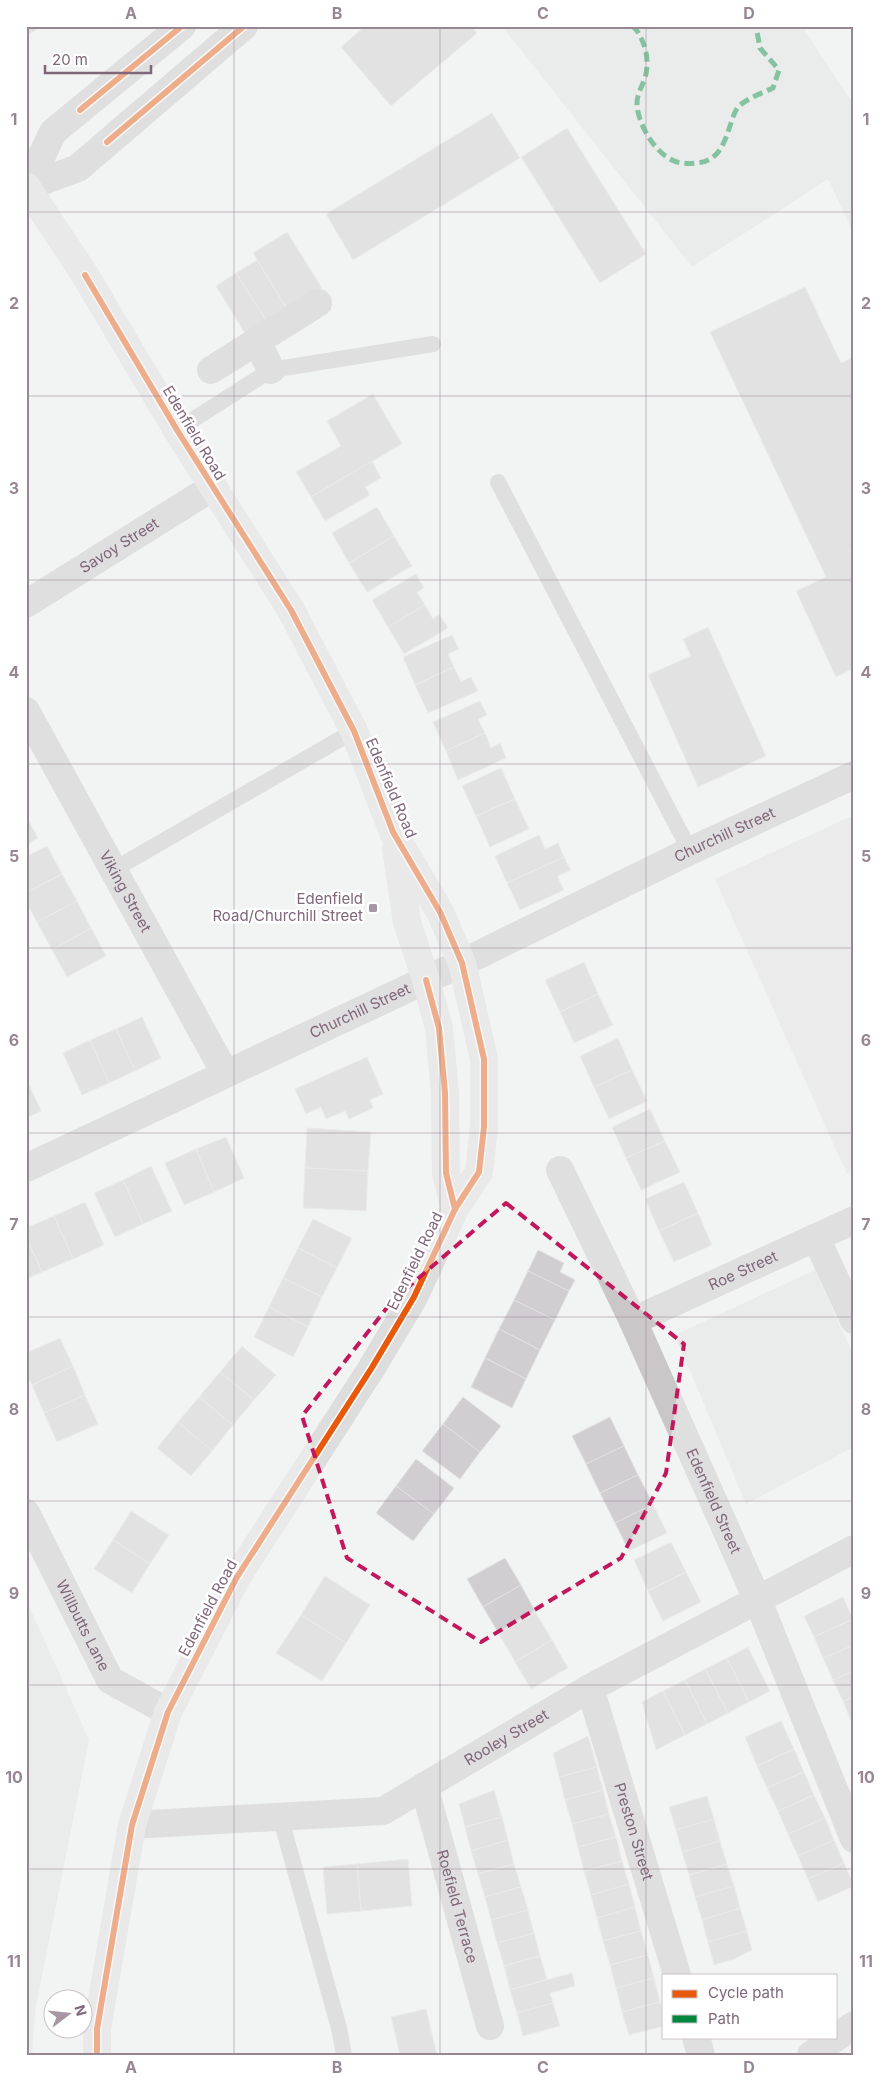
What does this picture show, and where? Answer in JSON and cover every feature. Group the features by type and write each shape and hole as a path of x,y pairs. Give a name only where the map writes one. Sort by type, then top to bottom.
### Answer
{"main road":[{"name":"Edenfield Road","path":"27,186 85,275 213,488 292,610 354,731 393,832 440,912 462,964 484,1059 484,1127 479,1172 455,1209 414,1297 371,1369 237,1577 168,1712 132,1825 96,2028 97,2055"},
{"path":"393,832 407,922 439,1028 445,1093 446,1173 455,1209"}],"street":[{"path":"27,186 53,132 182,26"},
{"path":"27,186 78,168 244,26"},
{"path":"211,370 318,303"},
{"path":"257,341 271,370"},
{"name":"Savoy Street","path":"26,604 213,488"},
{"name":"Viking Street","path":"26,711 225,1073"},
{"name":"Churchill Street","path":"26,1168 225,1073 462,964 690,851 854,775"},
{"name":"Edenfield Street","path":"560,1170 633,1320 758,1601 854,1839"},
{"name":"Roe Street","path":"633,1320 854,1220"},
{"path":"816,1238 854,1320"},
{"name":"Willbutts Lane","path":"26,1513 110,1680 168,1712"},
{"name":"Rooley Street","path":"132,1825 383,1810 590,1688 854,1549"},
{"name":"Preston Street","path":"590,1688 677,1974"},
{"name":"Roefield Terrace","path":"424,1786 490,2026"},
{"path":"838,2036 854,2025"},
{"path":"696,2038 701,2055"},
{"path":"811,2055 835,2038"}],"lane":[{"path":"177,430 271,370 433,344"},
{"path":"498,482 690,851"},
{"path":"113,870 354,731"},
{"path":"280,1816 340,2028 344,2055"}],"highlighted area":[{"path":"506,1203 684,1344 666,1473 621,1558 481,1642 347,1558 302,1416 393,1300"}],"shaded area":[{"path":"502,26 802,26 854,105 854,234 828,179 692,267"},
{"path":"854,815 854,1170 847,1174 715,879"},
{"path":"815,1270 854,1357 854,1447 746,1504 675,1335"},
{"path":"26,1599 89,1740 35,2011 32,2055 26,2055"}],"building":[{"path":"26,26 33,26 36,30 26,36"},
{"path":"365,26 471,26 477,33 391,106 341,47"},
{"path":"492,113 520,158 353,260 326,214"},
{"path":"567,128 646,254 600,283 521,157"},
{"path":"287,232 322,288 287,309 253,253"},
{"path":"257,260 287,309 267,322 236,273"},
{"path":"236,273 267,322 246,335 216,286"},
{"path":"805,287 841,363 854,357 854,549 850,551 854,559 854,668 836,677 796,591 826,577 710,332"},
{"path":"373,394 402,444 311,497 296,472 341,446 327,421"},
{"path":"372,461 381,478 365,487 370,495 325,521 311,497"},
{"path":"377,507 394,536 349,563 332,533"},
{"path":"394,536 412,566 367,592 349,563"},
{"path":"416,574 424,588 417,592 425,605 388,627 372,600"},
{"path":"425,605 433,619 439,614 448,628 404,654 388,627"},
{"path":"708,627 766,756 698,787 648,675 691,656 683,639"},
{"path":"452,635 459,649 448,654 454,667 415,685 403,657"},
{"path":"454,667 461,682 471,677 478,691 428,713 415,685"},
{"path":"480,701 487,715 478,719 485,733 446,751 433,722"},
{"path":"485,733 491,748 500,743 506,758 458,780 446,751"},
{"path":"501,768 515,799 476,816 462,786"},
{"path":"515,799 529,829 490,847 476,816"},
{"path":"26,816 38,838 26,845"},
{"path":"539,835 545,849 558,843 564,857 507,883 495,856"},
{"path":"47,846 62,874 26,893 26,857"},
{"path":"564,857 571,870 557,876 564,890 520,910 507,883"},
{"path":"62,874 77,901 37,922 26,902 26,893"},
{"path":"77,901 91,928 52,950 37,922"},
{"path":"91,928 106,956 67,977 52,950"},
{"path":"584,962 598,994 560,1012 545,980"},
{"path":"598,994 613,1025 574,1043 560,1012"},
{"path":"142,1017 161,1058 135,1071 116,1029"},
{"path":"116,1029 135,1071 109,1083 90,1040"},
{"path":"618,1038 632,1070 594,1087 580,1056"},
{"path":"90,1040 109,1083 82,1095 63,1053"},
{"path":"367,1057 383,1094 370,1100 373,1108 349,1119 345,1111 326,1119 321,1107 306,1114 295,1089"},
{"path":"632,1070 647,1101 609,1119 594,1087"},
{"path":"26,1079 41,1111 26,1118"},
{"path":"650,1109 665,1141 626,1158 612,1127"},
{"path":"307,1128 371,1132 368,1171 305,1168"},
{"path":"226,1137 244,1178 214,1192 196,1149"},
{"path":"665,1141 680,1172 641,1190 626,1158"},
{"path":"196,1149 214,1192 184,1205 165,1163"},
{"path":"151,1166 172,1211 143,1224 123,1180"},
{"path":"305,1168 368,1171 366,1211 303,1208"},
{"path":"123,1180 143,1224 115,1237 94,1193"},
{"path":"684,1182 698,1213 659,1231 645,1199"},
{"path":"85,1202 104,1245 73,1259 54,1216"},
{"path":"698,1213 712,1245 674,1262 659,1231"},
{"path":"54,1216 73,1259 42,1272 26,1237 26,1228"},
{"path":"313,1219 352,1238 337,1268 298,1248"},
{"path":"26,1237 42,1272 26,1279"},
{"path":"298,1248 337,1268 322,1297 283,1278"},
{"path":"538,1250 564,1263 560,1272 575,1280 569,1291 528,1271"},
{"path":"528,1271 569,1291 555,1320 514,1300"},
{"path":"283,1278 322,1297 308,1327 269,1307"},
{"path":"514,1300 555,1320 540,1350 499,1329"},
{"path":"269,1307 308,1327 293,1357 254,1337"},
{"path":"499,1329 540,1350 526,1379 485,1358"},
{"path":"60,1338 73,1366 32,1385 26,1372 26,1353"},
{"path":"242,1346 276,1375 254,1400 220,1372"},
{"path":"485,1358 526,1379 512,1408 471,1387"},
{"path":"73,1366 85,1395 44,1413 32,1385"},
{"path":"220,1372 254,1400 233,1425 199,1397"},
{"path":"85,1395 98,1424 57,1442 44,1413"},
{"path":"199,1397 233,1425 212,1451 178,1422"},
{"path":"463,1397 501,1426 480,1452 443,1424"},
{"path":"610,1417 624,1446 586,1464 572,1436"},
{"path":"178,1422 212,1451 191,1476 157,1448"},
{"path":"443,1424 480,1452 460,1479 422,1451"},
{"path":"624,1446 638,1475 600,1493 586,1464"},
{"path":"416,1459 454,1488 434,1514 396,1486"},
{"path":"638,1475 653,1504 615,1523 600,1493"},
{"path":"396,1486 434,1514 413,1541 376,1513"},
{"path":"653,1504 667,1533 629,1551 615,1523"},
{"path":"131,1511 169,1535 150,1564 113,1540"},
{"path":"113,1540 150,1564 132,1593 94,1569"},
{"path":"671,1542 686,1572 648,1591 634,1560"},
{"path":"505,1558 521,1585 483,1607 467,1579"},
{"path":"686,1572 701,1602 663,1621 648,1591"},
{"path":"325,1576 370,1605 346,1643 301,1615"},
{"path":"521,1585 536,1613 499,1634 483,1607"},
{"path":"843,1597 853,1619 814,1637 804,1616"},
{"path":"536,1613 552,1640 515,1662 499,1634"},
{"path":"301,1615 346,1643 322,1681 276,1653"},
{"path":"853,1619 854,1645 823,1658 814,1637"},
{"path":"552,1640 568,1668 531,1689 515,1662"},
{"path":"854,1645 854,1671 833,1680 823,1658"},
{"path":"748,1647 770,1691 749,1702 727,1658"},
{"path":"727,1658 749,1702 728,1713 705,1669"},
{"path":"705,1669 728,1713 707,1724 685,1680"},
{"path":"854,1671 854,1697 843,1701 833,1680"},
{"path":"685,1680 707,1724 685,1735 663,1691"},
{"path":"663,1691 685,1735 656,1750 642,1702"},
{"path":"854,1697 854,1722 852,1723 843,1701"},
{"path":"781,1721 794,1749 757,1766 745,1737"},
{"path":"588,1736 597,1767 559,1777 553,1753"},
{"path":"794,1749 804,1772 767,1788 757,1766"},
{"path":"597,1767 603,1790 565,1800 559,1777"},
{"path":"804,1772 814,1795 778,1811 767,1788"},
{"path":"494,1790 502,1817 465,1827 459,1804"},
{"path":"603,1790 609,1814 572,1824 565,1800"},
{"path":"814,1795 825,1818 788,1834 778,1811"},
{"path":"707,1796 714,1819 676,1830 669,1807"},
{"path":"609,1814 616,1837 578,1847 572,1824"},
{"path":"502,1817 508,1840 471,1851 465,1827"},
{"path":"825,1818 834,1840 798,1856 788,1834"},
{"path":"714,1819 720,1841 682,1852 676,1830"},
{"path":"616,1837 622,1861 584,1871 578,1847"},
{"path":"508,1840 514,1864 478,1874 471,1851"},
{"path":"834,1840 844,1863 808,1879 798,1856"},
{"path":"720,1841 727,1864 689,1875 682,1852"},
{"path":"408,1859 412,1906 361,1911 357,1864"},
{"path":"622,1861 629,1884 591,1895 584,1871"},
{"path":"844,1863 854,1886 818,1902 808,1879"},
{"path":"357,1864 361,1911 327,1914 323,1867"},
{"path":"514,1864 521,1887 485,1897 478,1874"},
{"path":"727,1864 734,1886 695,1897 689,1875"},
{"path":"629,1884 635,1907 597,1918 591,1895"},
{"path":"734,1886 740,1908 702,1920 695,1897"},
{"path":"521,1887 528,1910 491,1920 485,1897"},
{"path":"635,1907 641,1931 603,1941 597,1918"},
{"path":"740,1908 747,1931 708,1942 702,1920"},
{"path":"528,1910 534,1933 497,1943 491,1920"},
{"path":"641,1931 648,1955 610,1965 603,1941"},
{"path":"747,1931 752,1950 734,1959 714,1965 708,1942"},
{"path":"534,1933 540,1956 504,1966 497,1943"},
{"path":"648,1955 654,1978 616,1988 610,1965"},
{"path":"540,1956 547,1979 510,1990 504,1966"},
{"path":"572,1973 575,1986 550,1993 553,2003 517,2013 510,1990"},
{"path":"654,1978 660,2002 622,2012 616,1988"},
{"path":"660,2002 662,2008 662,2027 629,2035 622,2012"},
{"path":"553,2003 560,2026 523,2036 517,2013"},
{"path":"426,2009 437,2055 400,2055 391,2017"}],"marked path":[{"path":"632,26 641,38 647,57 645,78 637,100 641,121 645,131 658,149 673,161 682,163 703,162 716,155 721,149 734,114 739,106 773,88 779,70 760,48 756,26"}],"cycle path":[{"path":"80,110 182,26"},
{"path":"107,142 244,26"},
{"path":"85,275 177,430 291,610 354,731 393,832 440,912 462,963 484,1059 484,1127 479,1172 455,1209 414,1297 371,1369 237,1577 168,1712 132,1825 97,2029 97,2055"},
{"path":"426,980 439,1028 445,1093 446,1173 455,1209"}],"place":[{"name":"Edenfield Road/Churchill Street","path":"373,908"}]}
